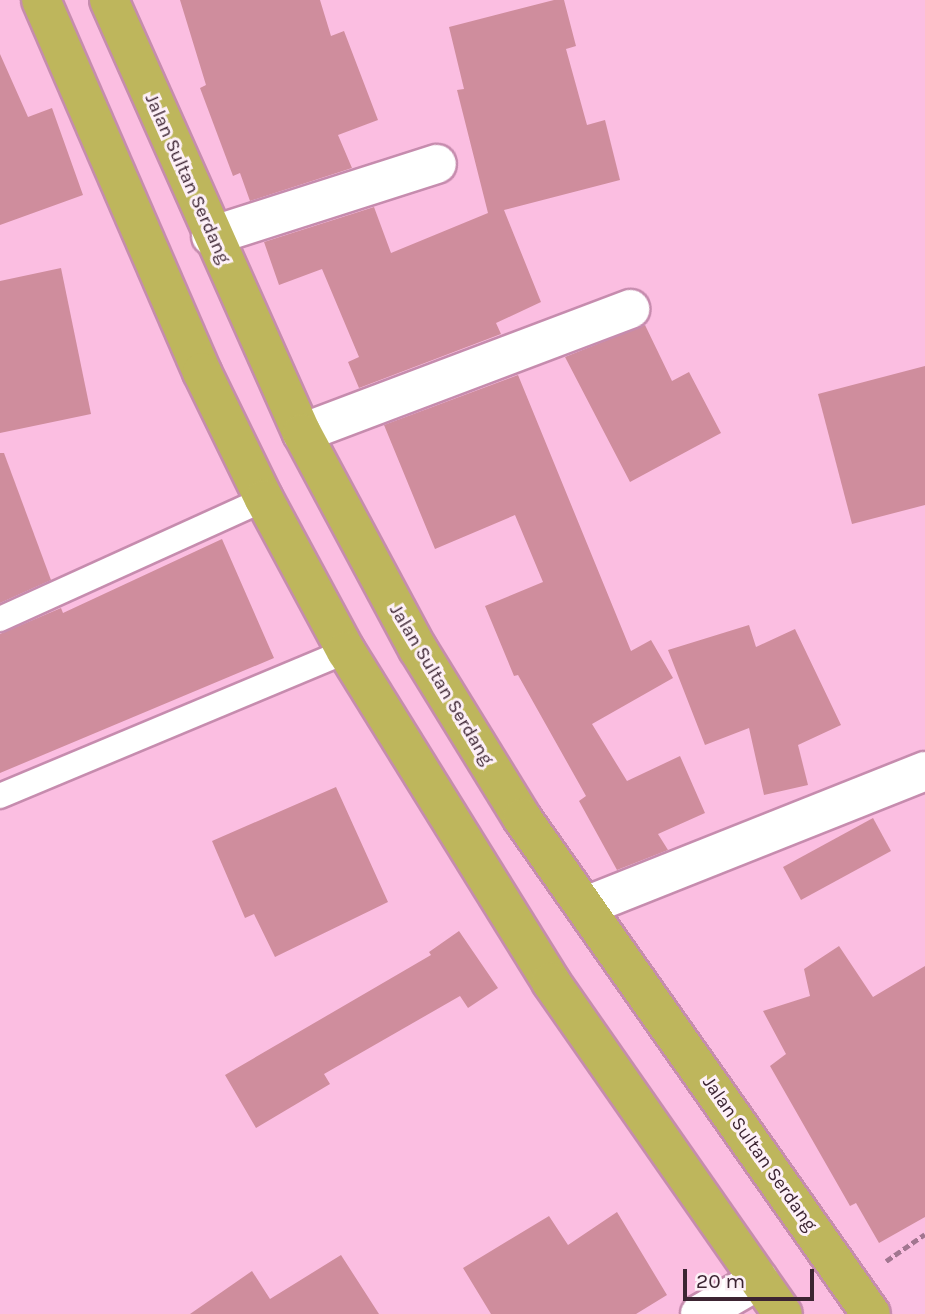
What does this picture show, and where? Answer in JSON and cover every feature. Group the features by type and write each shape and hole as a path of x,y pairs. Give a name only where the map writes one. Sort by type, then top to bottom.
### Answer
{"highway":[{"path":"41,0 202,372 264,499 346,651 551,982 783,1314"},
{"name":"Jalan Sultan Serdang","path":"109,0 211,236 302,433 418,649 522,818 871,1314"}],"street":[{"path":"211,236 437,164"},
{"path":"302,433 630,309"},
{"path":"586,906 925,771"},
{"path":"700,1314 759,1280"}],"lane":[{"path":"0,619 264,499"},
{"path":"0,796 346,651"}],"building":[{"path":"180,0 320,0 331,36 344,31 378,120 338,135 352,168 250,201 240,173 233,176 200,88 206,85"},
{"path":"554,0 564,0 576,46 566,49 587,125 605,120 620,180 504,210 541,302 496,323 501,334 359,388 348,362 359,357 322,269 279,285 264,242 374,207 391,253 488,213 457,90 464,89 449,27"},
{"path":"0,54 28,117 52,108 83,195 0,225"},
{"path":"61,268 91,414 0,433 0,281"},
{"path":"645,325 672,381 689,372 721,433 630,482 565,357"},
{"path":"925,366 925,505 852,524 818,394"},
{"path":"518,375 631,651 651,640 673,678 592,724 627,781 680,756 705,813 658,834 668,850 617,870 579,801 586,796 518,675 514,676 485,606 543,582 515,515 435,549 384,425"},
{"path":"0,453 4,453 51,580 0,603"},
{"path":"222,539 274,658 0,773 0,634 61,608 63,613"},
{"path":"749,625 756,647 795,629 841,725 798,745 808,785 764,795 749,728 705,745 668,650"},
{"path":"336,787 388,902 275,957 254,914 245,918 212,841"},
{"path":"873,818 891,851 801,900 783,867"},
{"path":"459,931 498,988 468,1008 460,996 324,1074 330,1084 256,1128 225,1075 431,955 429,952"},
{"path":"839,946 873,997 925,966 925,1217 879,1243 856,1203 850,1206 770,1066 786,1054 763,1011 810,996 804,969"},
{"path":"617,1212 667,1295 636,1314 491,1314 463,1268 549,1216 568,1245"},
{"path":"341,1255 379,1314 190,1314 252,1271 270,1299"}]}
